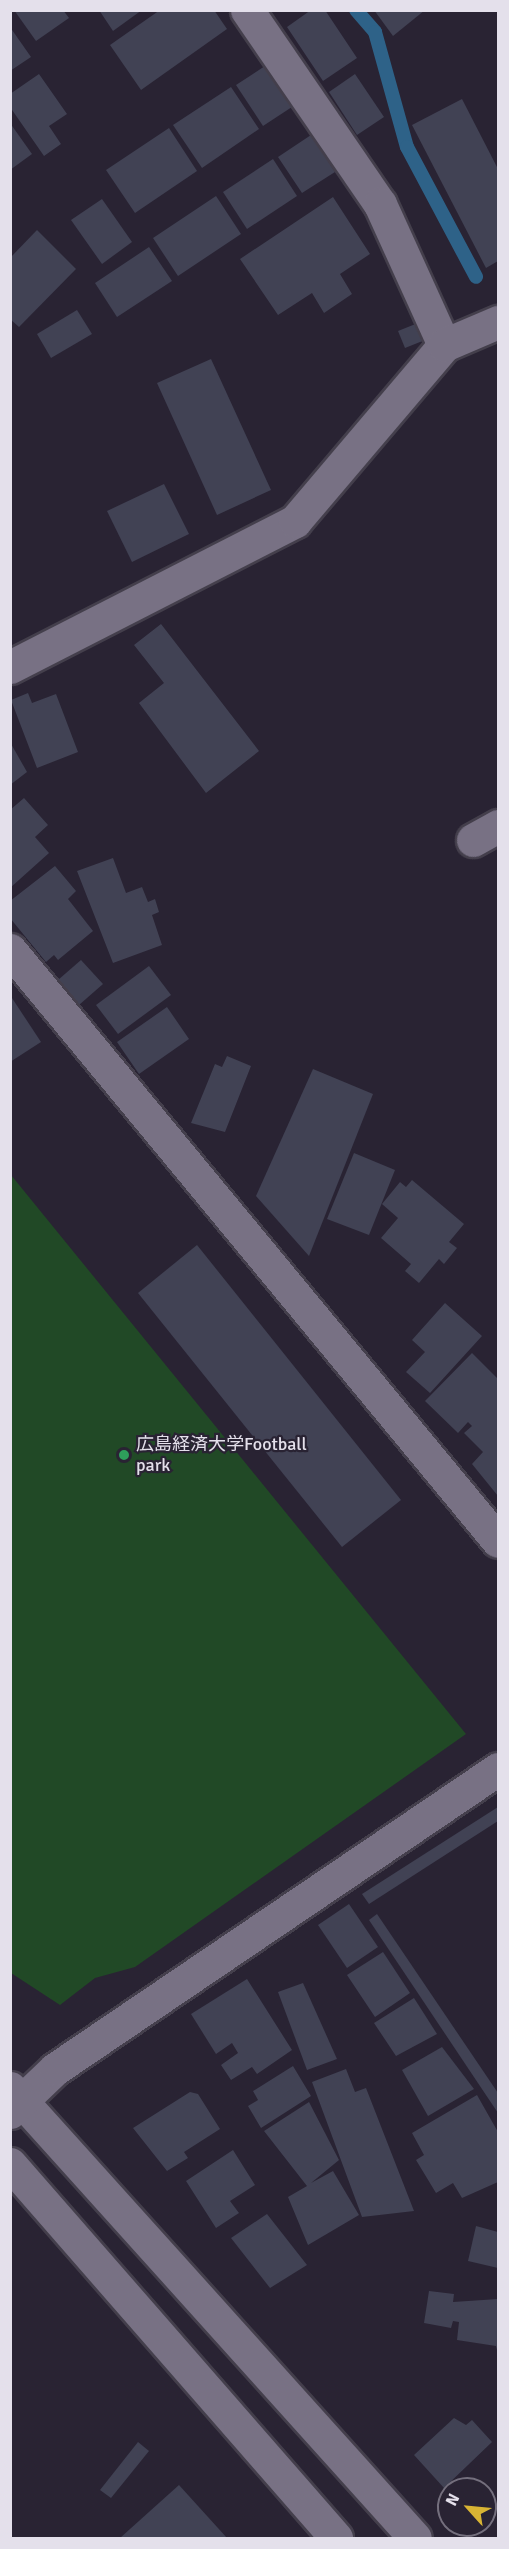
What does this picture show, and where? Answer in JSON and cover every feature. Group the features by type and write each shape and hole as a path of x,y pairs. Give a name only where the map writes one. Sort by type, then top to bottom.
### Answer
{"street":[{"path":"247,10 380,204 444,345"},
{"path":"10,667 295,521 444,345 498,322"},
{"path":"10,950 498,1541"},
{"path":"415,2538 14,2100 55,2069 498,1769"},
{"path":"10,2164 336,2538"}],"green space":[{"name":"広島経済大学Football park","path":"11,1175 466,1734 135,1967 95,1978 60,2005 11,1973"}],"building":[{"path":"14,10 63,10 69,18 36,41"},
{"path":"99,10 142,10 113,31"},
{"path":"160,10 214,10 227,29 141,90 110,45"},
{"path":"311,10 325,10 357,58 323,81 287,27"},
{"path":"374,10 425,10 393,36"},
{"path":"10,27 31,57 10,71"},
{"path":"268,64 295,105 263,126 236,85"},
{"path":"39,74 67,114 49,126 61,144 44,156 10,107 10,94"},
{"path":"355,74 384,117 357,135 329,92"},
{"path":"231,87 259,129 202,168 173,125"},
{"path":"462,99 498,169 498,261 486,268 412,125"},
{"path":"10,123 32,154 10,170"},
{"path":"169,128 197,171 135,213 106,170"},
{"path":"311,135 335,172 302,193 278,157"},
{"path":"273,159 297,196 247,229 223,192"},
{"path":"216,196 241,234 178,276 153,238"},
{"path":"333,197 370,254 340,274 352,294 324,313 312,293 278,315 240,259"},
{"path":"102,199 132,242 102,264 71,220"},
{"path":"37,230 76,269 19,327 10,319 10,258"},
{"path":"149,247 172,281 117,317 95,283"},
{"path":"77,310 92,334 51,358 37,334"},
{"path":"418,323 425,340 405,348 398,331"},
{"path":"211,359 271,490 217,515 157,383"},
{"path":"164,484 189,534 132,562 107,511"},
{"path":"161,624 259,751 206,793 139,703 164,683 134,645"},
{"path":"28,693 32,703 56,694 78,752 37,768 11,700"},
{"path":"10,742 27,772 10,785"},
{"path":"24,798 48,825 35,837 49,853 10,888 10,810"},
{"path":"113,858 126,893 142,887 148,902 155,899 159,912 152,915 162,945 113,963 77,871"},
{"path":"55,866 76,891 68,899 93,931 58,960 54,955 46,962 10,918 10,901"},
{"path":"81,960 103,984 79,1005 58,980"},
{"path":"149,966 171,995 118,1034 96,1005"},
{"path":"10,995 41,1042 10,1062"},
{"path":"167,1007 189,1039 139,1074 117,1042"},
{"path":"227,1056 251,1066 225,1132 191,1123 215,1064 222,1067"},
{"path":"313,1069 373,1094 309,1256 256,1196"},
{"path":"354,1153 395,1170 369,1235 327,1219"},
{"path":"412,1180 464,1224 449,1242 457,1248 444,1264 439,1259 419,1283 405,1271 411,1264 381,1238 398,1218 382,1204 400,1182 406,1187"},
{"name":"広島経済大学Football park","path":"197,1245 401,1500 342,1547 138,1293"},
{"path":"445,1303 482,1336 430,1393 406,1372 425,1352 412,1340"},
{"path":"472,1353 498,1379 498,1496 472,1464 483,1452 464,1433 472,1426 468,1422 458,1433 425,1401"},
{"path":"498,1807 498,1821 369,1904 362,1894"},
{"path":"349,1904 378,1947 347,1968 318,1925"},
{"path":"377,1914 498,2093 498,2113 369,1920"},
{"path":"383,1952 410,1993 375,2017 347,1975"},
{"path":"247,1979 292,2050 257,2074 252,2067 231,2080 221,2065 238,2053 232,2043 216,2054 191,2014"},
{"path":"303,1983 337,2059 307,2070 278,1992"},
{"path":"414,1998 437,2034 396,2056 374,2023"},
{"path":"442,2047 474,2089 428,2116 402,2070"},
{"path":"293,2066 311,2096 261,2128 248,2106 258,2100 253,2091"},
{"path":"346,2069 355,2092 366,2088 414,2211 362,2217 312,2082"},
{"path":"190,2092 198,2094 220,2129 184,2152 188,2158 167,2171 133,2128"},
{"path":"477,2095 498,2132 498,2182 462,2198 453,2183 436,2193 416,2160 424,2155 412,2133"},
{"path":"309,2102 339,2160 311,2183 333,2171 359,2215 308,2245 288,2197 307,2186 264,2131"},
{"path":"233,2150 255,2185 230,2201 239,2213 216,2228 186,2181"},
{"path":"267,2214 307,2265 270,2288 231,2238"},
{"path":"476,2226 498,2232 498,2268 468,2261"},
{"path":"429,2291 454,2294 453,2302 498,2299 498,2354 496,2346 457,2340 459,2322 453,2321 451,2328 424,2323"},
{"path":"454,2418 466,2425 472,2420 492,2442 455,2477 437,2477 437,2480 414,2455"},
{"path":"138,2442 149,2451 111,2498 100,2490"},
{"path":"179,2485 227,2538 120,2538"}],"waterway":[{"path":"356,10 375,32 407,147 476,277"}],"place":[{"name":"広島経済大学Football park","path":"124,1455"}]}
